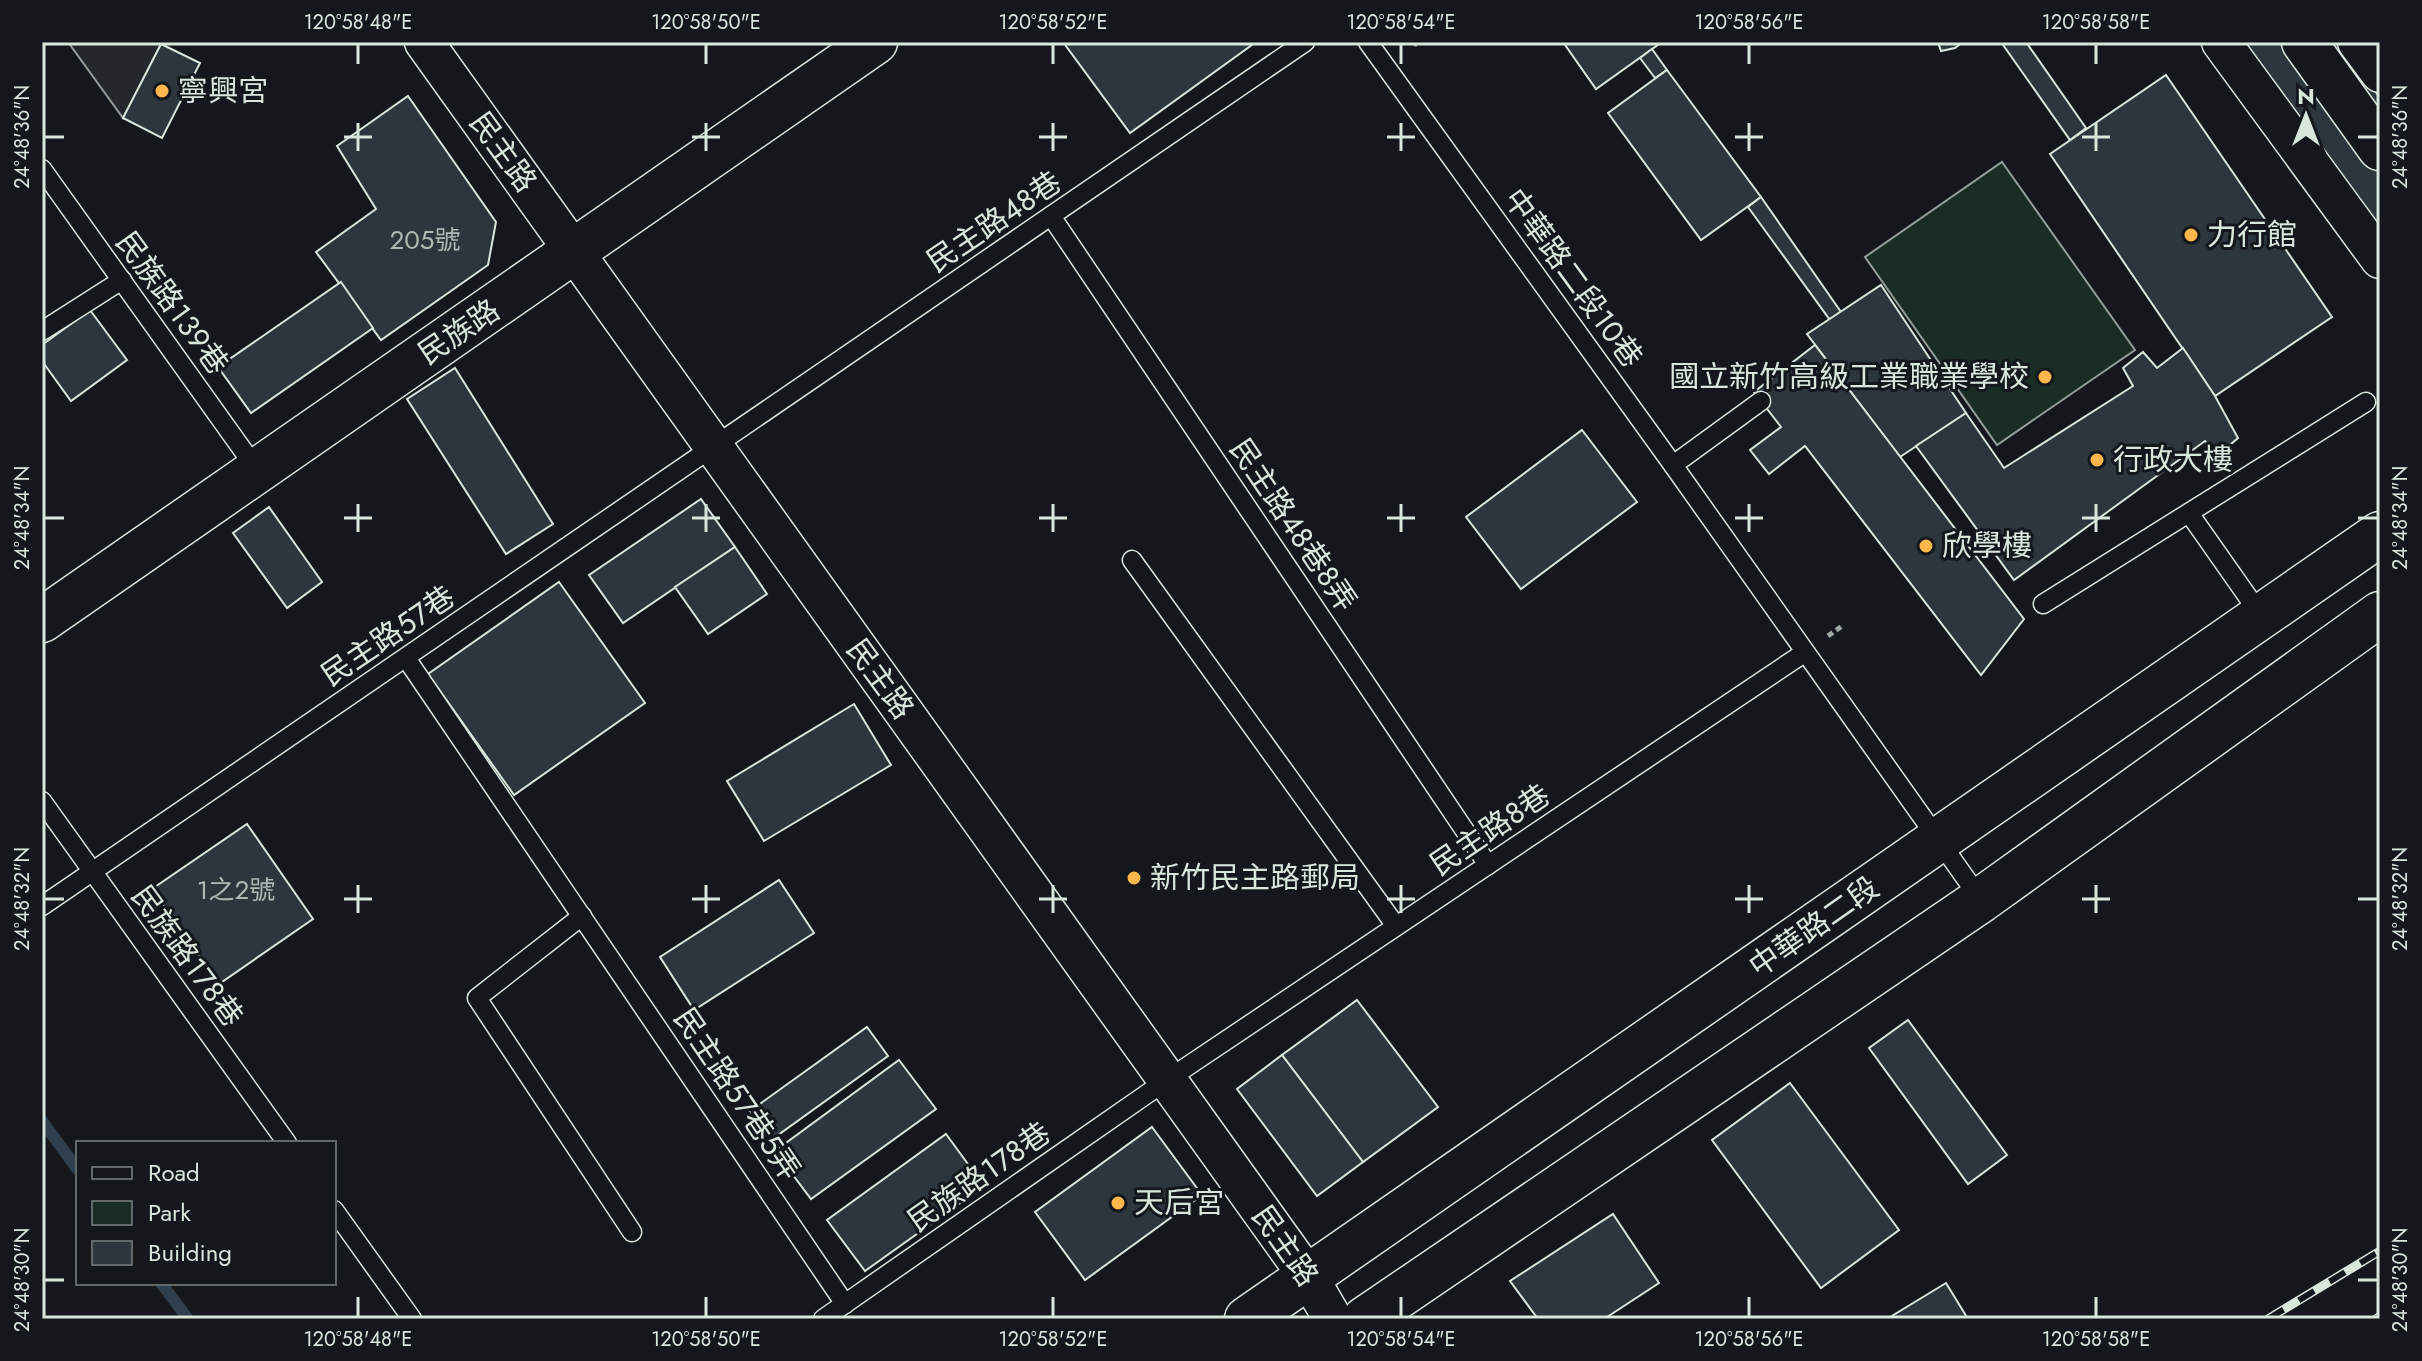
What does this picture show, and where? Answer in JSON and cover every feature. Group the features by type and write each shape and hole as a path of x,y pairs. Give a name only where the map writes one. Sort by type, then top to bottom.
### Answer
{"street":[{"name":"民主路","path":"424,42 1309,1278 1333,1319"},
{"name":"民族路","path":"42,620 875,42"},
{"path":"2221,42 2380,259"},
{"path":"2304,42 2380,148"},
{"path":"2357,42 2380,73"},
{"name":"中華路二段","path":"1247,1319 2380,534"},
{"path":"1365,1319 1981,900 2380,614"}],"lane":[{"name":"民主路48巷","path":"715,447 1305,42"},
{"name":"中華路二段10巷","path":"1368,42 1981,900"},
{"name":"民族路139巷","path":"42,169 257,470"},
{"name":"民主路48巷8弄","path":"1051,216 1488,865"},
{"path":"42,331 122,280"},
{"path":"1673,465 1761,401"},
{"path":"2043,604 2366,402"},
{"name":"民主路57巷","path":"42,906 715,447"},
{"path":"2189,513 2262,617"},
{"path":"1132,560 1396,926"},
{"name":"民主路8巷","path":"1167,1080 1804,653"},
{"name":"民主路57巷5弄","path":"406,658 845,1304"},
{"name":"民族路178巷","path":"42,801 286,1141"},
{"path":"582,916 477,998 632,1232"},
{"name":"民族路178巷","path":"823,1319 1167,1080"},
{"path":"336,1213 412,1319"}],"path":[{"path":"1412,42 1420,46"}],"green space":[{"path":"2002,162 2135,350 1997,445 1865,257"}],"shaded area":[{"path":"68,42 161,44 123,118"}],"building":[{"path":"1063,42 1256,42 1130,133"},
{"path":"1563,42 1662,42 1596,89"},
{"path":"1938,42 1963,42 1955,48 1941,51"},
{"path":"2001,42 2026,42 2086,128 2070,140"},
{"path":"2239,42 2340,42 2380,98 2380,240"},
{"name":"寧興宮","path":"161,44 200,63 162,138 123,118"},
{"path":"1652,49 1667,70 1655,78 1640,58"},
{"path":"1667,70 1761,197 1701,240 1608,113"},
{"name":"力行館","path":"2166,75 2332,317 2215,396 2050,154"},
{"path":"408,96 496,222 488,265 381,340 316,252 376,209 337,146"},
{"path":"1761,197 1841,312 1830,320 1748,207"},
{"path":"341,282 373,328 251,413 218,367"},
{"path":"1881,285 1966,413 1900,457 1807,334"},
{"path":"90,310 127,360 71,401 42,361 42,345"},
{"name":"欣學樓","path":"1815,345 2024,619 1981,675 1805,446 1769,474 1750,450 1781,427 1754,392"},
{"name":"行政大樓","path":"2183,348 2238,438 2217,456 2205,441 2014,580 1916,446 1966,413 2004,468 2133,386 2123,368 2143,352 2157,368"},
{"path":"455,368 553,524 506,554 407,399"},
{"path":"1582,430 1637,502 1521,589 1466,517"},
{"path":"701,499 735,547 623,623 589,575"},
{"path":"269,507 322,582 287,608 233,533"},
{"path":"735,547 767,594 708,634 675,587"},
{"path":"559,582 645,703 514,795 428,674"},
{"path":"854,704 891,765 764,841 727,781"},
{"path":"247,824 313,919 219,984 152,889"},
{"path":"779,880 814,933 694,1010 660,957"},
{"path":"1357,1000 1438,1107 1363,1162 1282,1055"},
{"path":"1908,1020 2007,1155 1968,1184 1869,1048"},
{"path":"867,1027 888,1056 771,1140 750,1111"},
{"path":"1282,1055 1363,1162 1317,1196 1237,1089"},
{"path":"899,1060 936,1109 811,1199 775,1151"},
{"path":"1790,1083 1899,1230 1821,1288 1712,1140"},
{"name":"天后宮","path":"1152,1127 1202,1195 1085,1280 1035,1212"},
{"path":"946,1134 984,1186 865,1271 827,1220"},
{"path":"1613,1214 1659,1283 1604,1319 1538,1319 1510,1281"},
{"path":"1946,1283 1968,1319 1887,1319"}],"waterway":[{"path":"42,1121 76,1167"},
{"path":"162,1285 188,1319"}],"railway":[{"path":"2268,1319 2380,1251"},
{"path":"2376,1319 2380,1316"}],"place":[{"name":"寧興宮","path":"162,91"},
{"name":"力行館","path":"2191,235"},
{"name":"國立新竹高級工業職業學校","path":"2045,377"},
{"name":"行政大樓","path":"2097,460"},
{"name":"欣學樓","path":"1926,546"},
{"name":"新竹民主路郵局","path":"1134,878"},
{"name":"天后宮","path":"1118,1203"}]}
